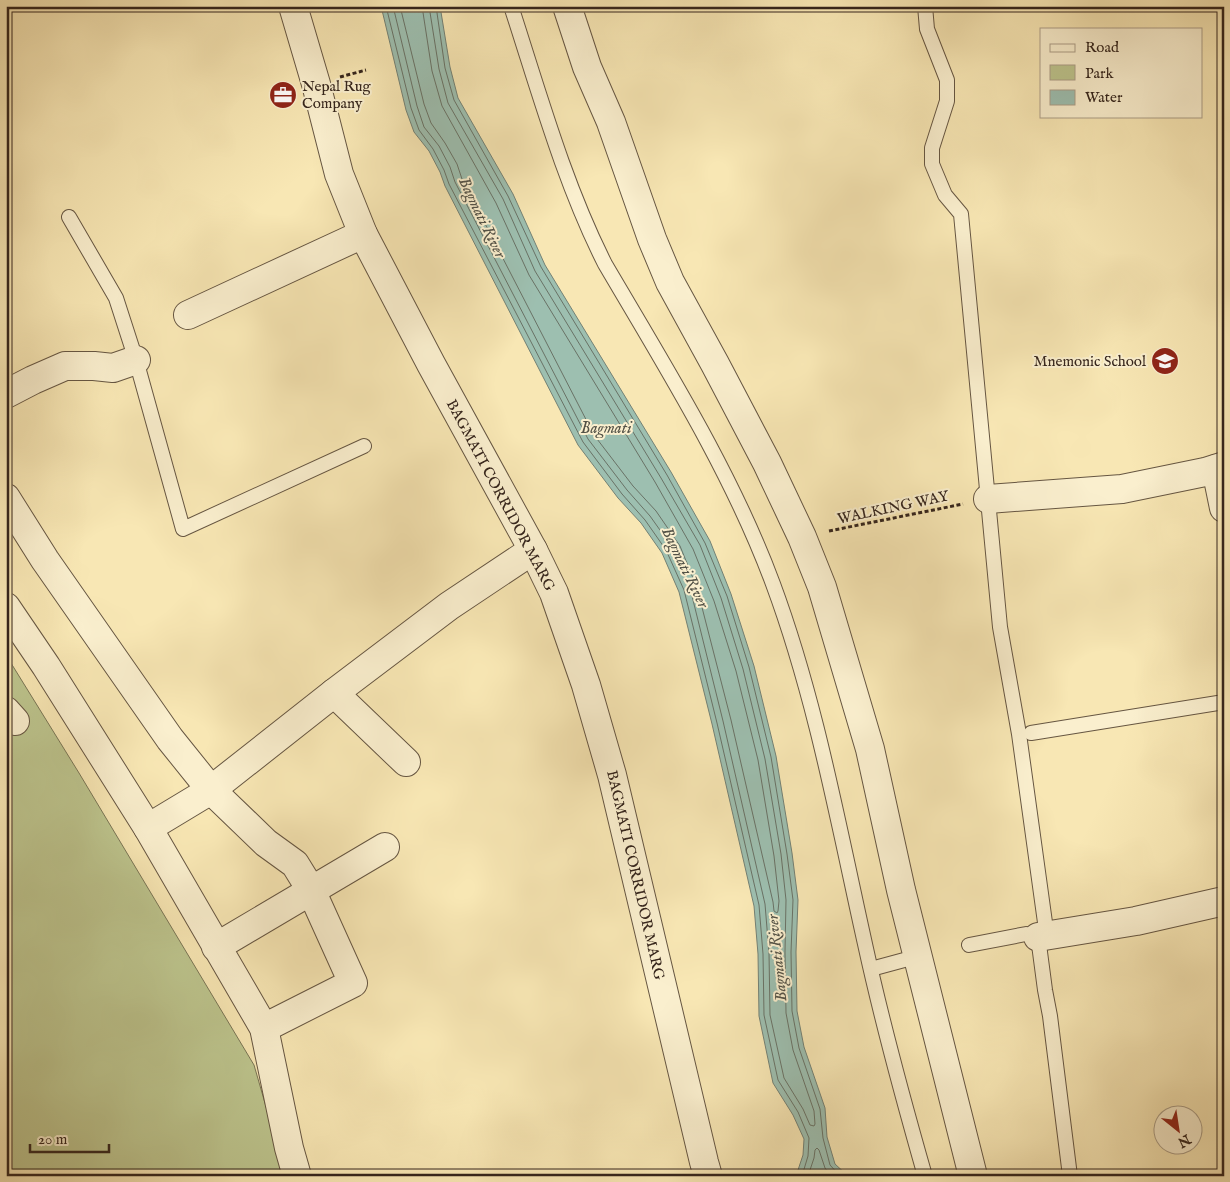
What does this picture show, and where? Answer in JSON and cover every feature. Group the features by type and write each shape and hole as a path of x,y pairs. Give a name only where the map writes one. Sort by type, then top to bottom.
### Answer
{"street":[{"name":"BAGMATI CORRIDOR MARG","path":"293,6 316,84 339,174 363,234 431,364 534,550 554,593 586,686 612,775 708,1176"},
{"path":"566,6 587,67 612,122 652,239 670,282 767,463 802,537 822,587 870,749 901,890 973,1176"},
{"path":"188,315 363,234"},
{"path":"6,394 65,366 113,368 136,360"},
{"path":"988,499 1122,489 1220,467 1224,508"},
{"path":"6,498 45,560 170,739 211,790 266,843 295,864 311,890 353,984 264,1028"},
{"path":"148,828 211,790 334,693 449,606 534,550"},
{"path":"6,607 46,666 148,828 264,1028 297,1176"},
{"path":"334,693 406,762"},
{"path":"216,947 385,846"},
{"path":"1043,937 1136,921 1224,901"}],"lane":[{"path":"511,6 559,153 593,239 728,479 772,581 791,634 831,789 891,1056 925,1176"},
{"path":"925,6 927,29 947,80 948,101 932,148 932,164 945,195 961,214 1000,626 1019,734 1043,937 1050,1016 1070,1176"},
{"path":"69,217 116,298 136,360 183,529 364,446"},
{"path":"1030,733 1224,702"},
{"path":"969,945 1026,934 1043,937"},
{"path":"871,970 918,956"}],"path":[{"name":"WALKING WAY","path":"802,537 988,499"}],"green space":[{"path":"6,655 254,1065 286,1176 6,1176"}],"water":[{"name":"Bagmati","path":"381,6 440,6 450,67 458,98 513,194 545,265 671,472 710,541 731,594 754,666 776,756 798,900 796,952 797,1011 804,1047 825,1108 827,1137 835,1164 848,1176 796,1176 803,1155 804,1139 793,1115 773,1083 759,1016 758,954 754,906 679,592 662,553 641,523 618,498 578,445 445,186 429,151 414,132 406,110"}],"place":[{"name":"Nepal Rug Company","path":"283,95"},
{"name":"Mnemonic School","path":"1165,361"}],"water label":[{"name":"Bagmati River","path":"483,217"},
{"name":"Bagmati River","path":"686,567"},
{"name":"Bagmati River","path":"776,958"}]}
